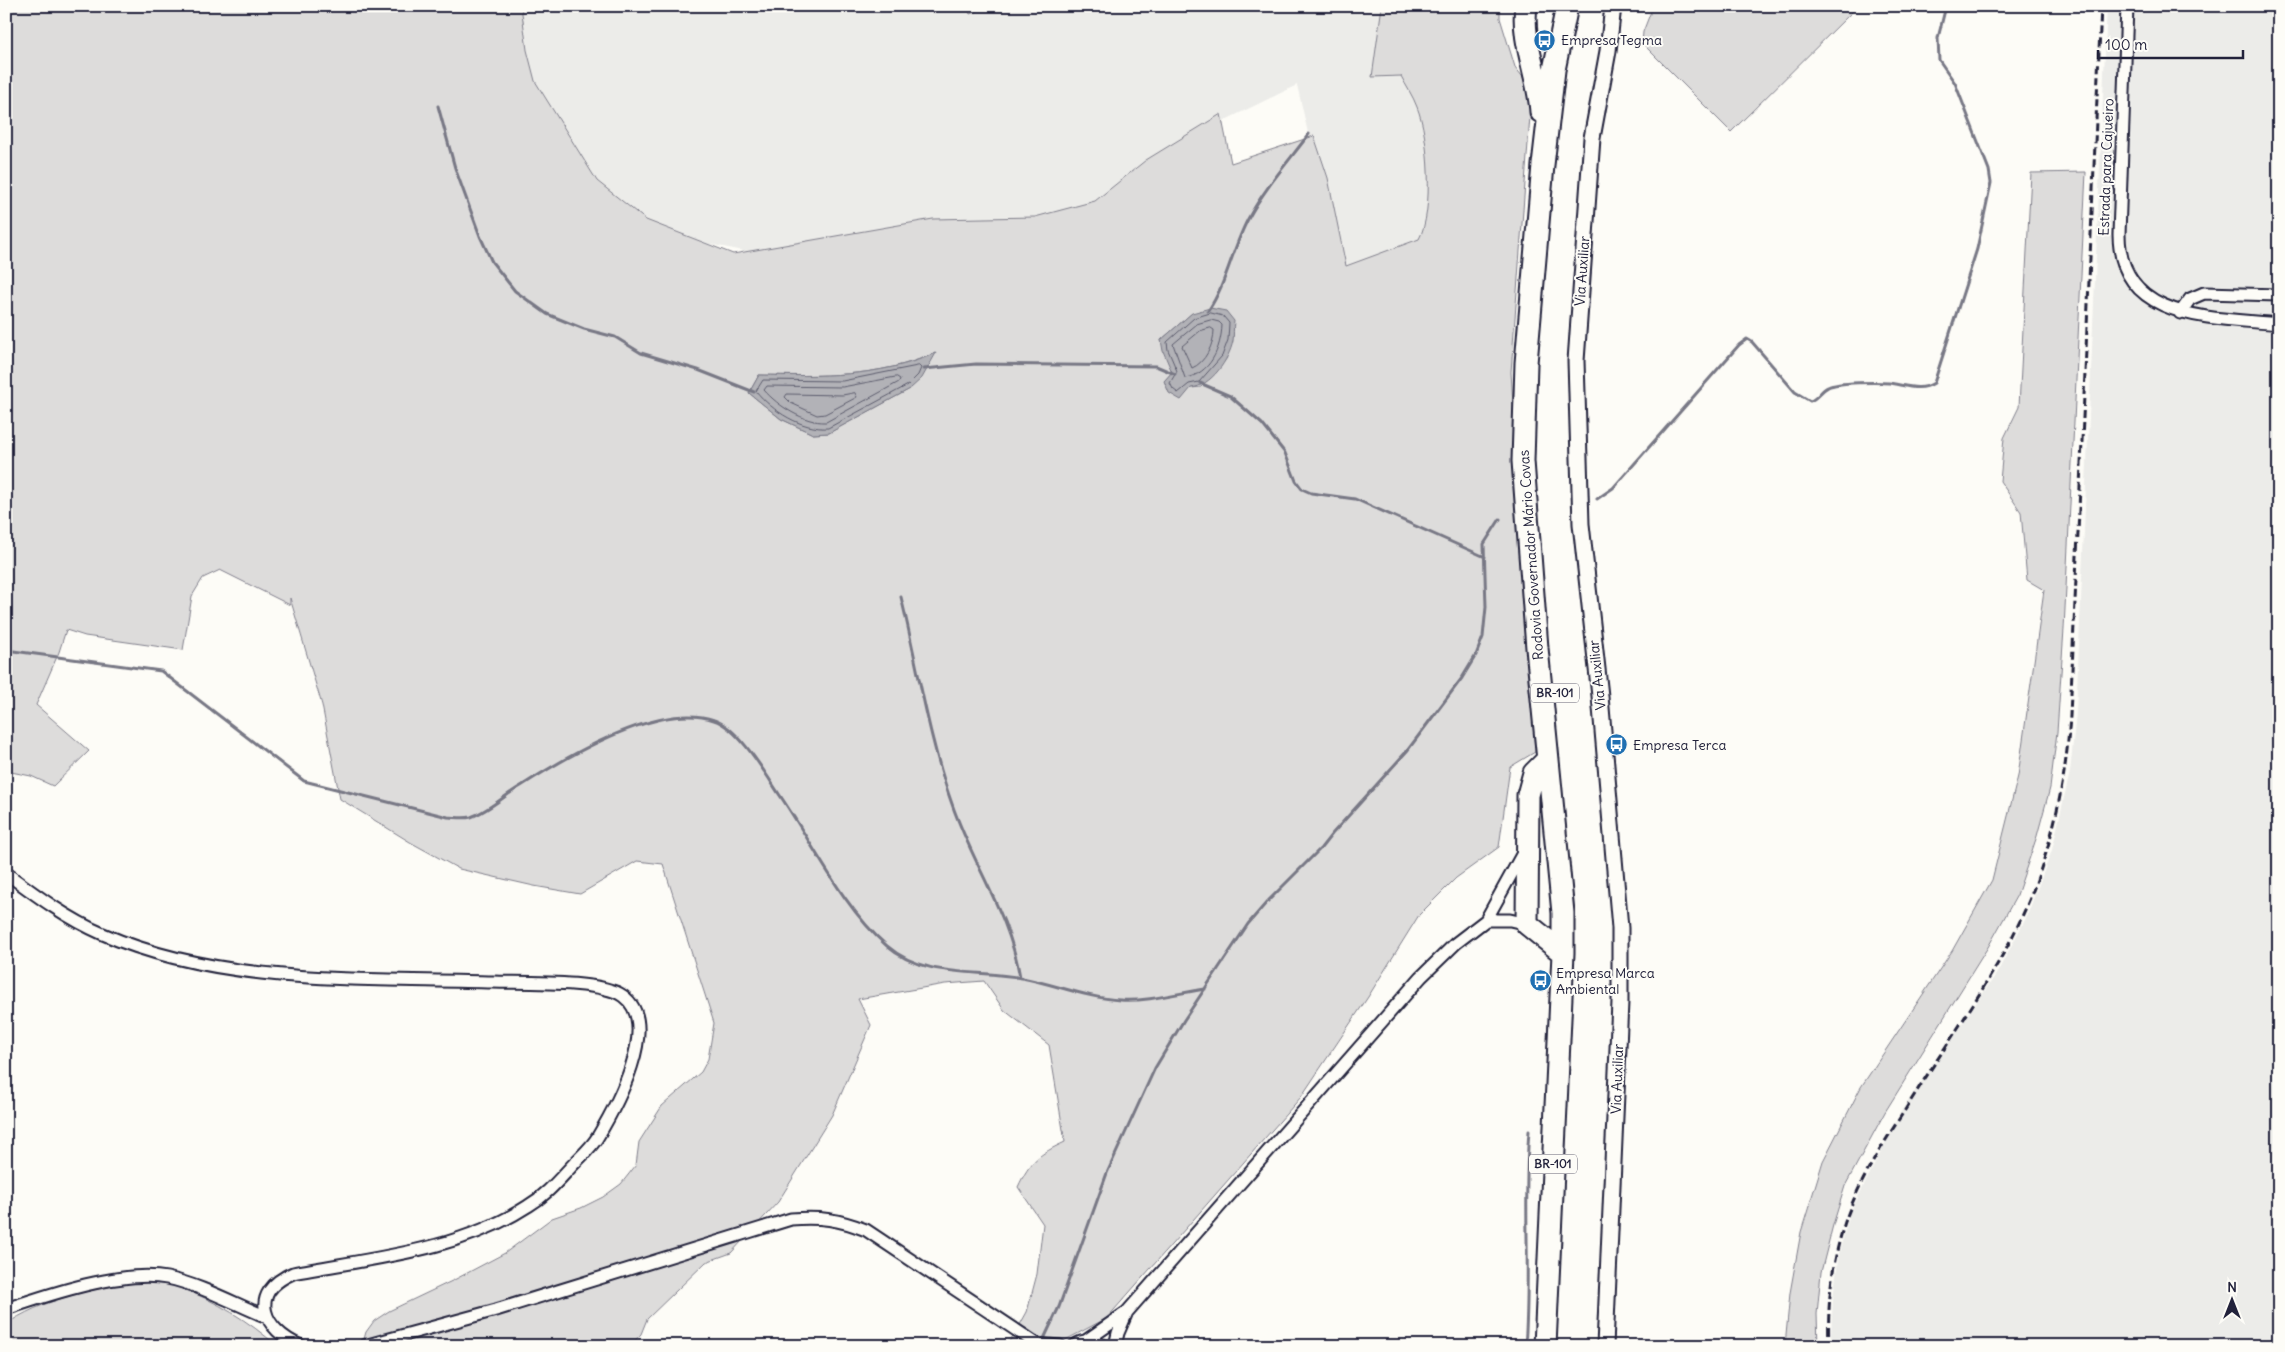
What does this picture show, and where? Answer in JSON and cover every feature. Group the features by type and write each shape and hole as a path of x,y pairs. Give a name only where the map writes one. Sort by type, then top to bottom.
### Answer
{"highway":[{"path":"1526,6 1526,37 1540,95 1543,165"},
{"name":"Rodovia Governador Mário Covas","path":"1545,1346 1563,953 1563,913 1522,461 1526,363 1543,165 1554,70 1567,6"},
{"name":"Rodovia Governador Mário Covas","path":"1557,1346 1576,956 1572,865 1550,648 1540,521 1537,459 1538,371 1562,128 1569,68 1580,6"},
{"path":"1548,759 1534,773 1528,795 1526,848 1527,924 1563,953"}],"street":[{"name":"Via Auxiliar","path":"1605,1346 1620,1002 1620,928 1601,704 1580,524 1576,361 1592,138 1608,51 1613,6"},
{"name":"Estrada para Cajueiro","path":"2127,6 2119,235 2120,252 2125,268 2143,292 2160,304 2180,313 2279,324"},
{"path":"2180,313 2190,299 2204,293 2279,295"},
{"path":"1074,1346 1087,1340 1128,1312 1421,977 1456,943 1486,920 1526,848"},
{"path":"6,873 63,913 103,934 154,952 211,966 277,975 550,984 603,988 623,996 630,1002 636,1017 637,1032 636,1052 630,1074 596,1140 548,1191 530,1206 506,1220 476,1233 440,1245 293,1273 278,1279 270,1288 265,1299 267,1317 275,1330 288,1340 301,1346"},
{"path":"1486,920 1503,920 1527,924"},
{"path":"364,1346 496,1310 790,1220 818,1217 842,1220 866,1230 1038,1345 1060,1346"},
{"path":"6,1309 65,1289 150,1276 180,1281 267,1317"},
{"path":"1115,1346 1128,1312"},
{"path":"1087,1340 1095,1341 1104,1346"}],"shaded area":[{"path":"6,6 521,6 527,50 535,81 597,181 646,220 733,254 933,219 1035,217 1095,201 1146,160 1221,114 1231,163 1314,136 1328,178 1346,266 1419,239 1424,227 1427,211 1427,154 1421,120 1415,103 1401,76 1372,77 1382,6 1500,6 1500,18 1515,67 1532,89 1511,372 1535,752 1510,767 1499,847 1456,878 1419,915 1368,997 1301,1097 1107,1318 1054,1346 1006,1346 1027,1312 1037,1274 1043,1224 1018,1187 1031,1164 1036,1159 1048,1150 1065,1142 1049,1045 1004,1010 984,981 945,984 858,999 871,1025 832,1115 778,1202 731,1253 706,1262 647,1319 641,1334 630,1346 362,1346 366,1332 374,1321 389,1311 505,1253 552,1218 581,1208 603,1197 621,1184 636,1165 639,1142 662,1106 701,1072 708,1059 714,1023 663,864 637,861 580,894 534,886 459,869 410,842 340,799 322,705 290,598 290,605 220,570 203,578 192,596 183,650 85,636 66,630 59,652 36,705 89,751 53,786 31,776 6,771","holes":["1192,313 1227,358 1201,387 1191,388 1164,381 1173,372 1161,340","935,353 910,389 829,433 813,434 781,419 749,393 759,375 804,376 848,374 892,367"]},
{"path":"515,6 1392,6 1414,65 1437,161 1434,257 1341,277 1297,85 1164,150 1084,215 754,253 653,233 591,183 522,76"},
{"path":"967,6 990,6 970,14"},
{"path":"1653,6 1858,6 1731,132 1642,43 1643,32"},
{"path":"2107,6 2279,6 2279,1346 1833,1346 1831,1334 1833,1298 1839,1253 1850,1213 1902,1110 1997,973 2026,918 2052,850 2070,772 2076,713"},
{"path":"2086,172 2064,629 2057,732 2050,788 2037,836 2017,895 1988,947 1885,1112 1845,1186 1821,1272 1817,1314 1818,1346 1785,1346 1790,1293 1801,1232 1823,1161 1861,1087 1952,951 1992,880 2018,776 2044,590 2027,580 2021,512 2000,481 2004,438 2019,407 2031,173"},
{"path":"146,1280 177,1287 219,1305 244,1320 277,1346 6,1346 11,1321 26,1312 76,1294"}],"water":[{"path":"1210,308 1226,311 1234,321 1231,348 1218,371 1205,382 1191,388 1181,400 1169,393 1164,381 1172,372 1163,351 1161,340 1192,313"},
{"path":"936,353 922,378 910,389 829,433 813,434 781,419 749,393 759,375 849,374 892,367"}],"waterway":[{"path":"1597,499 1613,488 1739,345 1747,339 1752,342 1795,392 1810,401 1826,388 1833,385 1889,383 1924,387 1934,383 1977,249 1991,183 1989,170 1955,83 1939,60 1938,38 1946,6"},
{"path":"438,106 455,168 480,236 492,262 515,291 547,314 584,329 615,337 641,353 698,370 754,392"},
{"path":"1208,311 1220,289 1242,230 1254,208 1309,134"},
{"path":"924,369 976,364 1156,366 1175,374"},
{"path":"1200,383 1230,396 1262,424 1285,453 1296,481 1302,489 1311,493 1355,499 1485,557"},
{"path":"1042,1343 1059,1307 1107,1173 1155,1068 1184,1020 1248,924 1267,902 1321,848 1407,751 1462,678 1476,655 1483,637 1486,607 1484,544 1500,519"},
{"path":"901,597 936,753 944,779 970,848 1008,932 1020,977"},
{"path":"6,650 161,671 304,781 448,817 468,818 478,814 588,747 641,725 667,718 692,716 714,720 733,732 751,752 856,913 887,946 902,956 918,964 934,968 1022,978 1108,999 1141,1000 1205,989"},
{"path":"1525,1346 1529,1131"}],"railway":[{"path":"1829,1346 1831,1282 1837,1250 1846,1219 1865,1177 1880,1150 1971,1007 2009,943 2022,916 2043,862 2058,805 2064,775 2070,716 2101,6"}],"place":[{"name":"Empresa Tegma","path":"1545,40"},
{"name":"Empresa Terca","path":"1617,745"},
{"name":"Empresa Marca Ambiental","path":"1540,981"}]}
